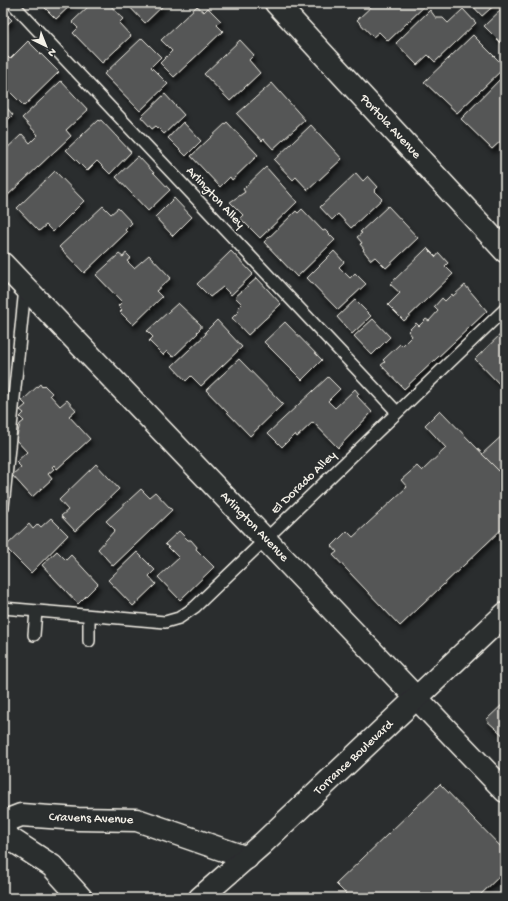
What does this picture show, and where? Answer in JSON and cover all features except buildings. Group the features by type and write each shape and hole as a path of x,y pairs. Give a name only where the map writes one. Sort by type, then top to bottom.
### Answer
{"street":[{"name":"Portola Avenue","path":"276,3 505,251"},
{"name":"Arlington Avenue","path":"3,264 505,791"},
{"name":"Torrance Boulevard","path":"200,898 247,858 418,698 505,614"},
{"name":"Cravens Avenue","path":"3,822 21,815 78,819 136,820 247,858"},
{"path":"3,834 52,866 81,898"}],"lane":[{"name":"Arlington Alley","path":"12,3 397,412"},
{"path":"3,507 25,288"},
{"name":"El Dorado Alley","path":"3,608 165,622 179,618 195,607 266,540 505,309"},
{"path":"34,635 36,611"},
{"path":"89,616 89,641"}]}
